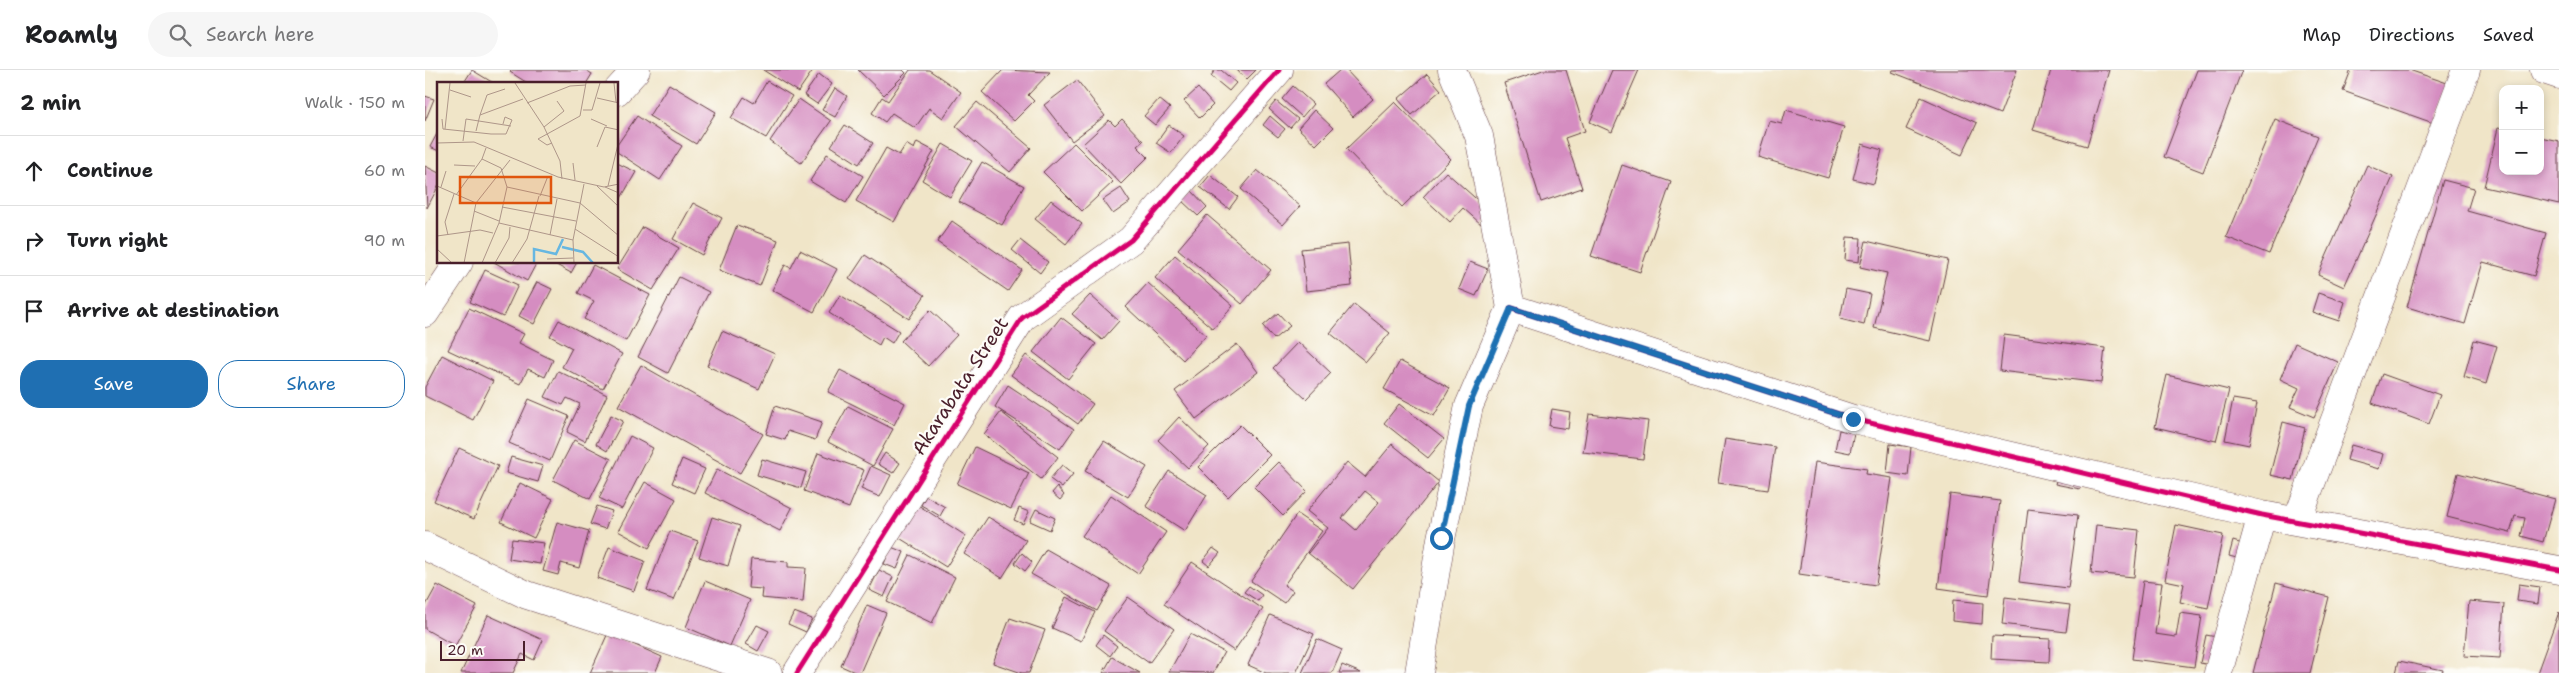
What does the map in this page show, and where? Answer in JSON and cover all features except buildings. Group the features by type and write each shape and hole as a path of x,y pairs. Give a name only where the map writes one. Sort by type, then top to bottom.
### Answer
{"street":[{"path":"619,89 636,70"},
{"name":"Akarabata Street","path":"797,673 1022,318 1131,240 1279,70"},
{"path":"1419,673 1441,538 1469,406 1511,308 1479,136 1452,70"},
{"path":"2297,521 2466,70"},
{"path":"2544,70 2559,74"},
{"path":"425,313 458,264"},
{"path":"1511,308 1853,419 2262,515 2559,570"},
{"path":"2218,673 2262,515"},
{"path":"425,546 527,595 768,673"}],"cycle path":[{"path":"797,673 1022,318 1131,240 1279,70"},
{"path":"1511,308 1853,419 2262,515 2559,570"}],"route":[{"path":"1441,538 1469,406 1511,308 1853,419"}]}
